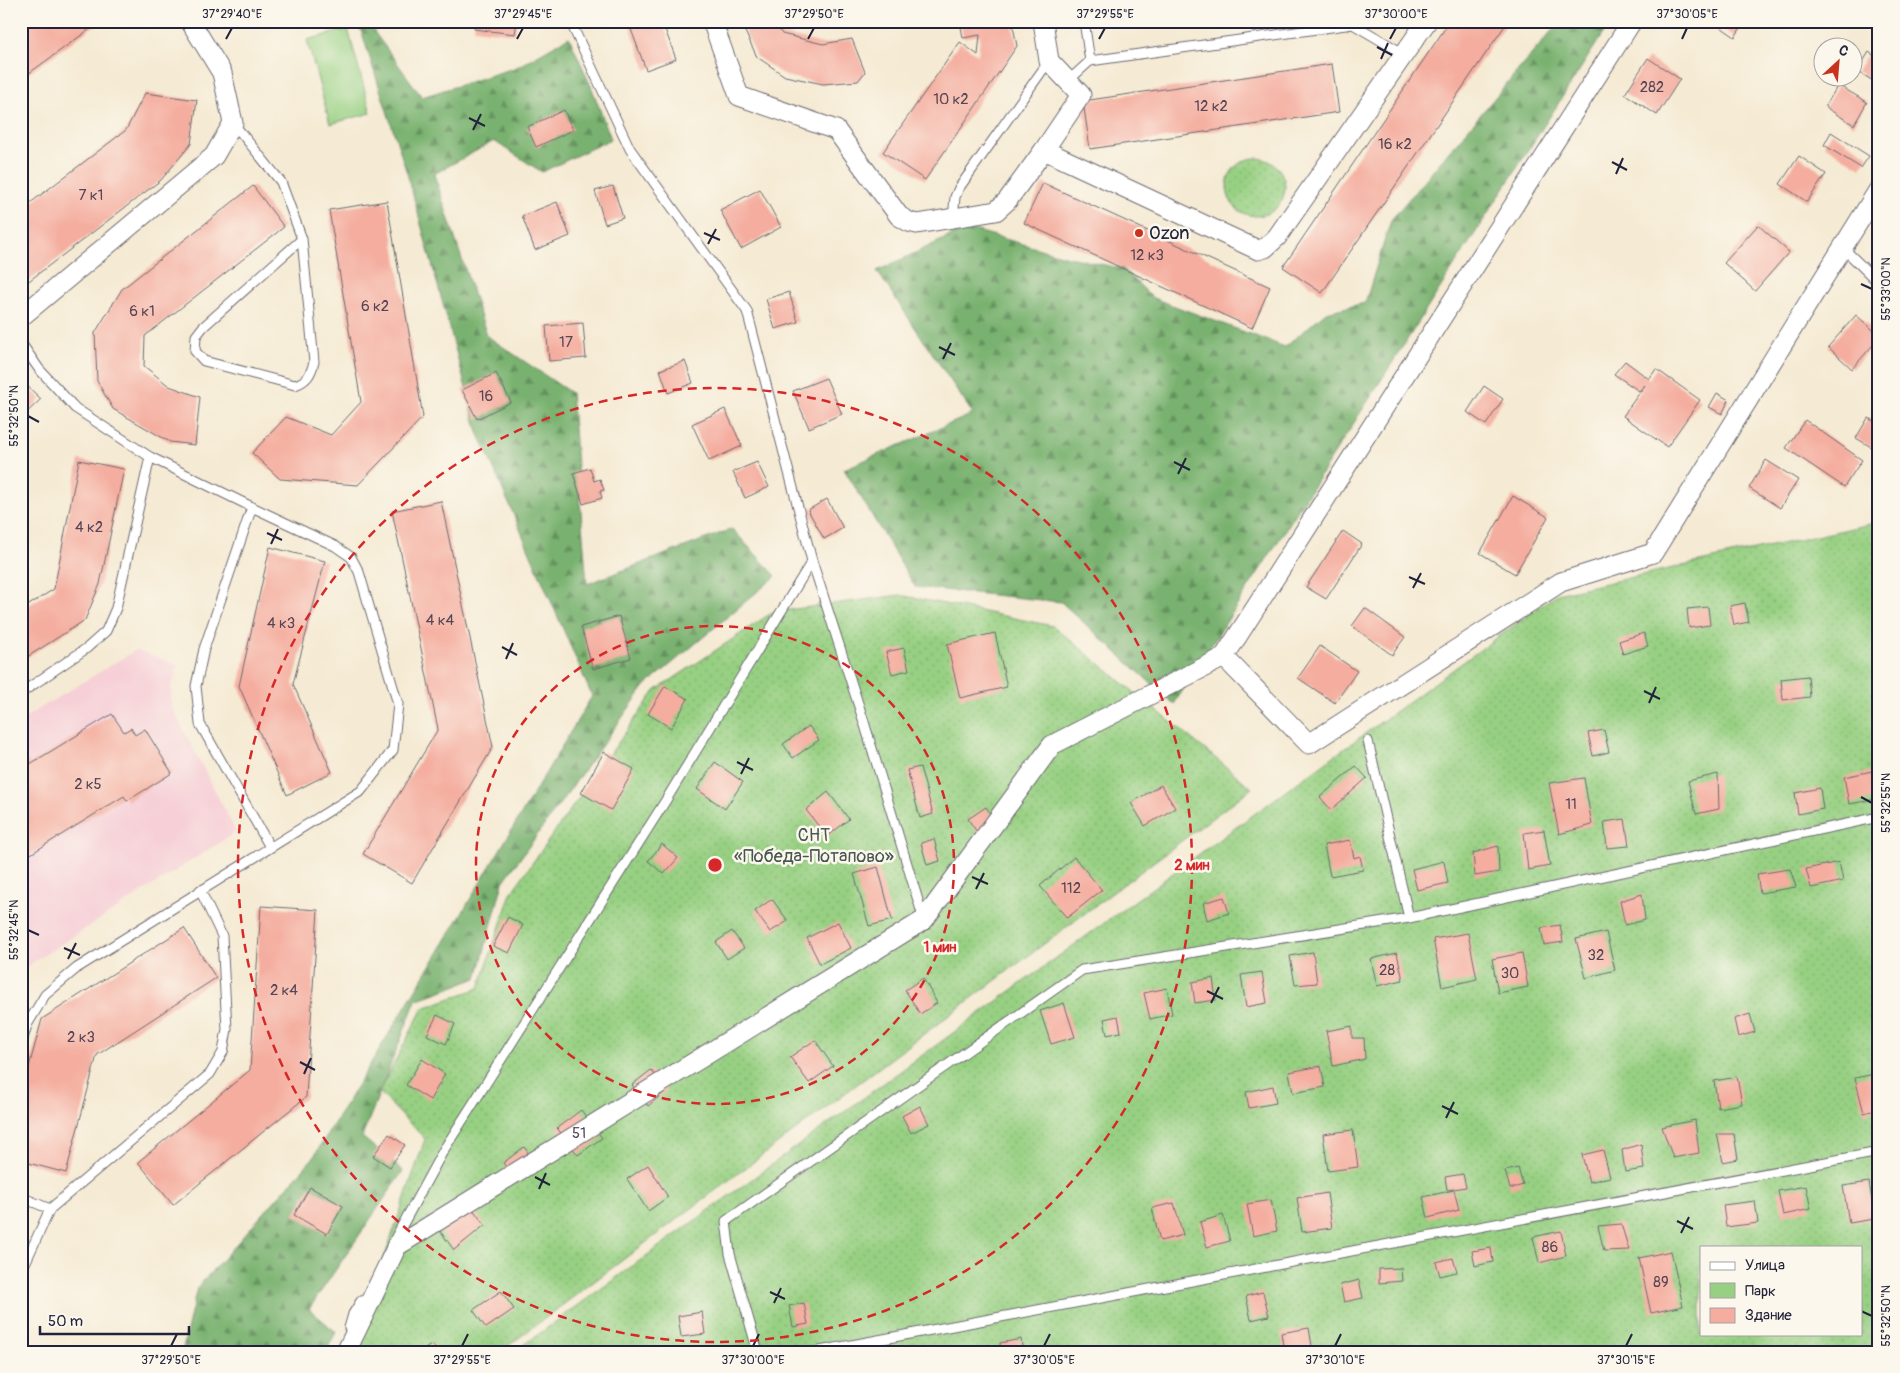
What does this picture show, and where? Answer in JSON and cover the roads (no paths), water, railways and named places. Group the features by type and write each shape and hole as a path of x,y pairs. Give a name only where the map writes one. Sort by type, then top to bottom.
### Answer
{"street":[{"path":"21,317 214,156 233,123 222,73 190,21"},
{"path":"712,21 739,96 836,130 904,219 917,224 996,211 1002,208 1081,95 1049,62 1043,21"},
{"path":"1044,150 1251,248 1258,250 1265,248 1277,237 1427,21"},
{"path":"346,1352 397,1246 924,920 1052,745 1224,657 1632,21"},
{"path":"1224,657 1308,744 1561,582 1653,553 1879,188"}],"lane":[{"path":"570,21 630,149 747,311 812,561 864,722 924,920"},
{"path":"1084,21 1090,62"},
{"path":"1068,81 1090,62 1354,23 1404,54"},
{"path":"953,219 955,197 959,188 1049,62"},
{"path":"233,123 281,182 302,239 314,362 311,374 303,382 295,385 204,361 195,351 196,336 203,327 302,239"},
{"path":"1842,247 1879,283"},
{"path":"21,343 39,369 75,408 150,457 335,546 351,557 359,572 398,704 393,750 361,791 77,968 45,995 27,1024 21,1046"},
{"path":"21,693 87,648 106,631 116,608 150,457"},
{"path":"252,507 204,649 196,686 200,724 270,847"},
{"path":"342,1352 353,1314 443,1151 666,800 812,561"},
{"path":"1368,740 1409,918"},
{"path":"758,1352 730,1254 726,1220 1082,970 1409,918 1879,817"},
{"path":"21,1272 50,1209 210,1074 223,1052 227,1029 222,936 200,890"},
{"path":"814,1352 1879,1152"},
{"path":"21,1197 50,1209"}],"place":[{"name":"Ozon","path":"1139,233"}],"park label":[{"name":"СНТ «Победа-Потапово»","path":"814,845"}]}
